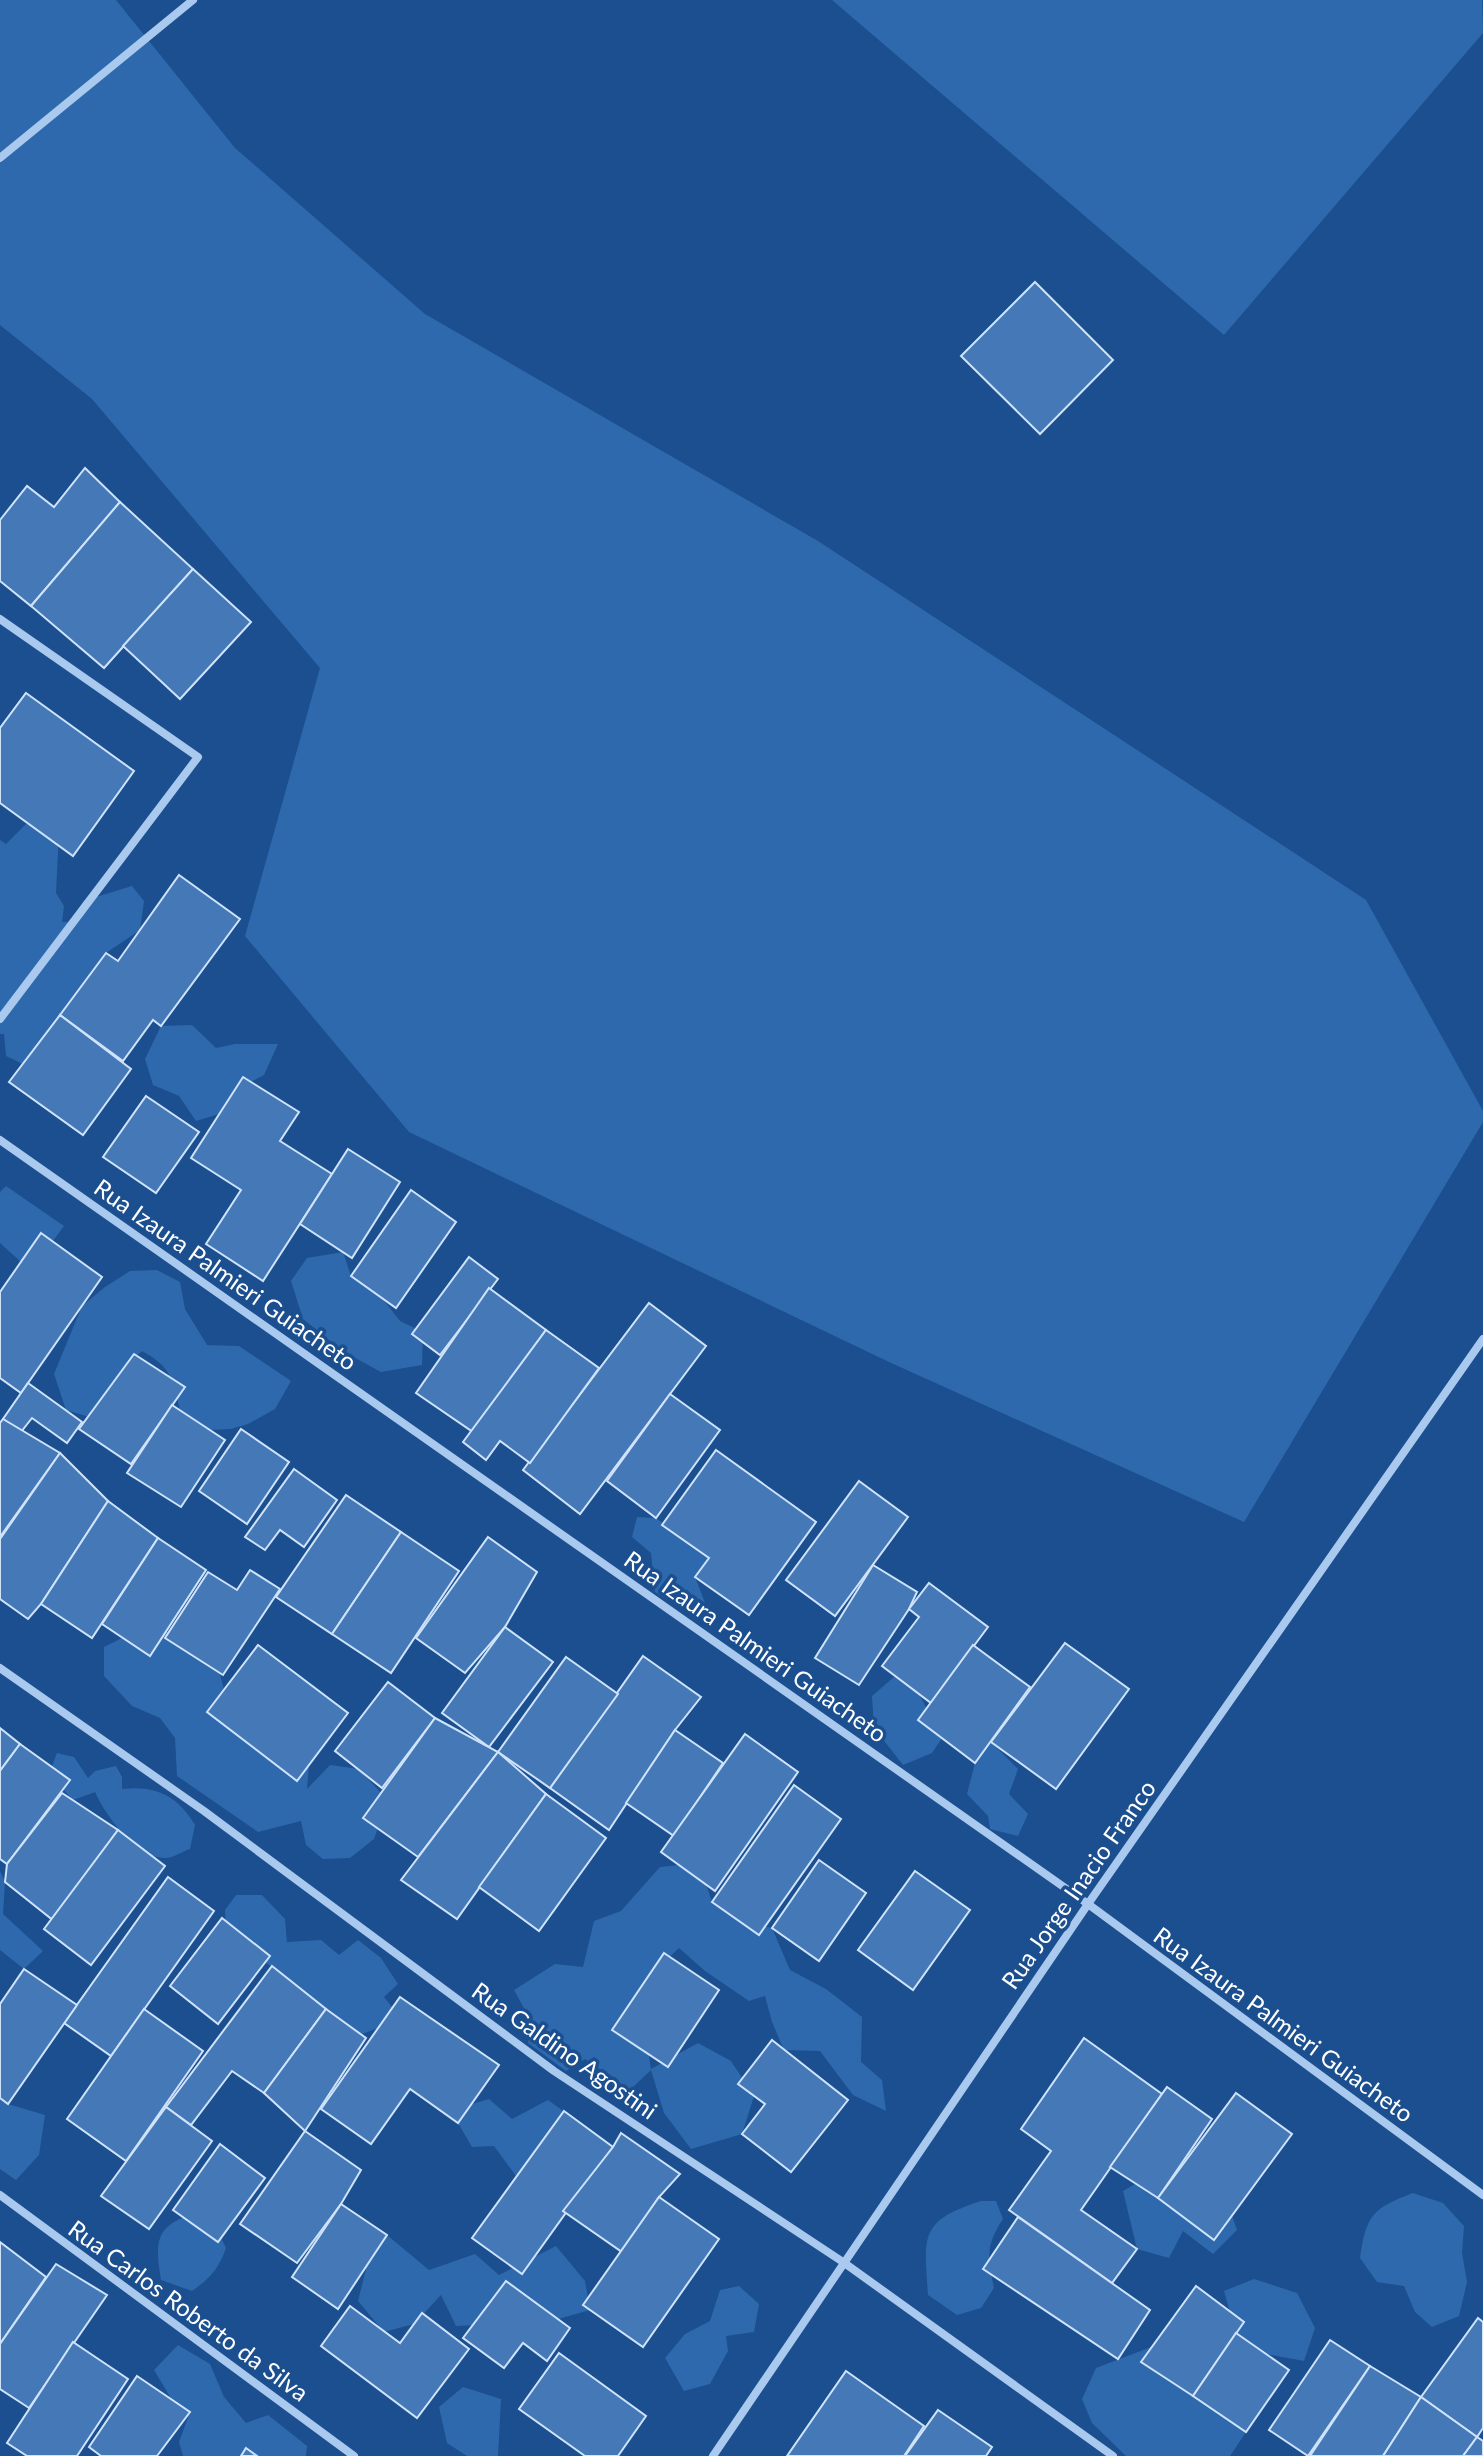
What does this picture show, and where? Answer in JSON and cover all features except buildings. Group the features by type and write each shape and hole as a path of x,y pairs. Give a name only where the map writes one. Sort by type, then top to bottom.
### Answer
{"street":[{"path":"0,158 193,0"},
{"path":"0,619 198,757 0,1019"},
{"name":"Rua Izaura Palmieri Guiacheto","path":"0,1140 1088,1904 1483,2195"},
{"name":"Rua Jorge Inacio Franco","path":"713,2456 1088,1904 1483,1339"},
{"name":"Rua Galdino Agostini","path":"0,1668 204,1811 554,2071 843,2262 1113,2456"},
{"name":"Rua Carlos Roberto da Silva","path":"0,2195 354,2456"}],"shaded area":[{"path":"0,0 116,0 235,148 425,314 818,541 1366,900 1483,1111 1483,1122 1244,1522 889,1362 409,1132 245,936 320,668 92,399 0,325"},
{"path":"832,0 1482,0 1483,33 1224,335"},
{"path":"27,823 59,831 56,893 64,906 62,922 76,922 83,901 132,886 144,901 140,930 106,953 122,977 79,1029 61,1016 48,1076 6,1056 4,1034 0,1034 0,840 6,844"},
{"path":"192,1025 216,1048 235,1044 278,1044 264,1075 235,1090 219,1114 196,1121 179,1096 153,1085 145,1059 161,1026"},
{"path":"6,1186 64,1226 42,1256 21,1262 0,1243 0,1192"},
{"path":"343,1252 351,1276 382,1298 400,1321 423,1332 422,1365 381,1372 344,1352 303,1319 291,1281 307,1258"},
{"path":"157,1270 180,1282 185,1309 207,1345 239,1346 291,1381 275,1409 248,1424 209,1430 180,1410 169,1375 142,1351 120,1372 112,1413 96,1419 66,1410 54,1374 82,1306 130,1271"},
{"path":"637,1517 656,1518 709,1558 695,1577 707,1608 694,1616 655,1592 651,1553 632,1537"},
{"path":"146,1626 191,1639 220,1674 232,1720 303,1742 309,1765 307,1789 330,1765 359,1769 381,1793 383,1812 374,1839 350,1858 323,1859 306,1845 301,1821 258,1832 177,1776 175,1738 160,1718 132,1706 104,1676 104,1647"},
{"path":"895,1676 919,1694 942,1738 932,1753 903,1765 874,1728 872,1696"},
{"path":"991,1742 1018,1769 1009,1794 1028,1814 1018,1836 990,1829 988,1816 967,1794 975,1763"},
{"path":"57,1753 74,1757 88,1778 95,1771 116,1766 122,1777 122,1789 156,1791 173,1800 195,1825 190,1849 166,1858 155,1856 133,1844 114,1824 95,1792 73,1800 49,1774"},
{"path":"699,1863 712,1902 739,1921 772,1928 790,1970 826,1989 862,2017 861,2062 882,2080 886,2111 853,2095 820,2051 784,2050 765,1996 749,2001 705,1971 679,1948 644,1981 644,2022 651,2069 698,2043 731,2061 754,2096 742,2134 691,2149 664,2113 651,2070 630,2090 585,2059 566,2071 528,2043 531,2021 514,1990 555,1964 583,1967 594,1921 621,1911 660,1867"},
{"path":"0,1871 5,1882 3,1914 43,1951 24,1969 0,1950"},
{"path":"236,1895 262,1895 285,1919 287,1942 321,1940 339,1955 358,1940 381,1958 398,1984 384,1997 392,2007 378,2028 354,2037 339,2028 326,2009 306,2008 279,1972 238,1949 229,1937 225,1910"},
{"path":"0,2093 8,2104 45,2115 39,2155 16,2180 0,2169"},
{"path":"489,2099 512,2119 548,2100 573,2118 564,2142 537,2147 542,2178 516,2176 494,2146 472,2147 458,2123 472,2104"},
{"path":"1142,2180 1158,2198 1185,2218 1227,2201 1237,2230 1213,2254 1183,2231 1169,2258 1137,2249 1123,2191"},
{"path":"1413,2193 1443,2203 1464,2226 1462,2253 1467,2282 1459,2316 1432,2327 1415,2312 1404,2286 1377,2282 1360,2258 1365,2232 1374,2215 1389,2203"},
{"path":"981,2201 996,2201 1003,2219 993,2237 990,2252 994,2288 981,2308 957,2315 928,2295 927,2244 936,2224 946,2216"},
{"path":"199,2212 216,2228 226,2248 213,2273 192,2291 161,2280 158,2253 161,2235 166,2228"},
{"path":"387,2235 429,2270 475,2254 499,2275 556,2246 585,2281 590,2310 548,2322 456,2326 441,2295 414,2324 384,2332 358,2301 367,2265"},
{"path":"1254,2279 1297,2293 1315,2328 1304,2361 1266,2354 1236,2333 1224,2291"},
{"path":"739,2286 759,2304 754,2332 726,2336 728,2351 710,2384 684,2391 665,2358 685,2334 710,2321 720,2290"},
{"path":"178,2345 210,2364 224,2397 246,2423 268,2415 307,2446 306,2456 183,2456 179,2442 190,2412 172,2400 154,2370"},
{"path":"1151,2347 1177,2385 1221,2406 1246,2432 1230,2456 1126,2456 1092,2423 1082,2399 1096,2368"},
{"path":"463,2387 501,2399 498,2456 467,2456 447,2443 439,2407"}]}
